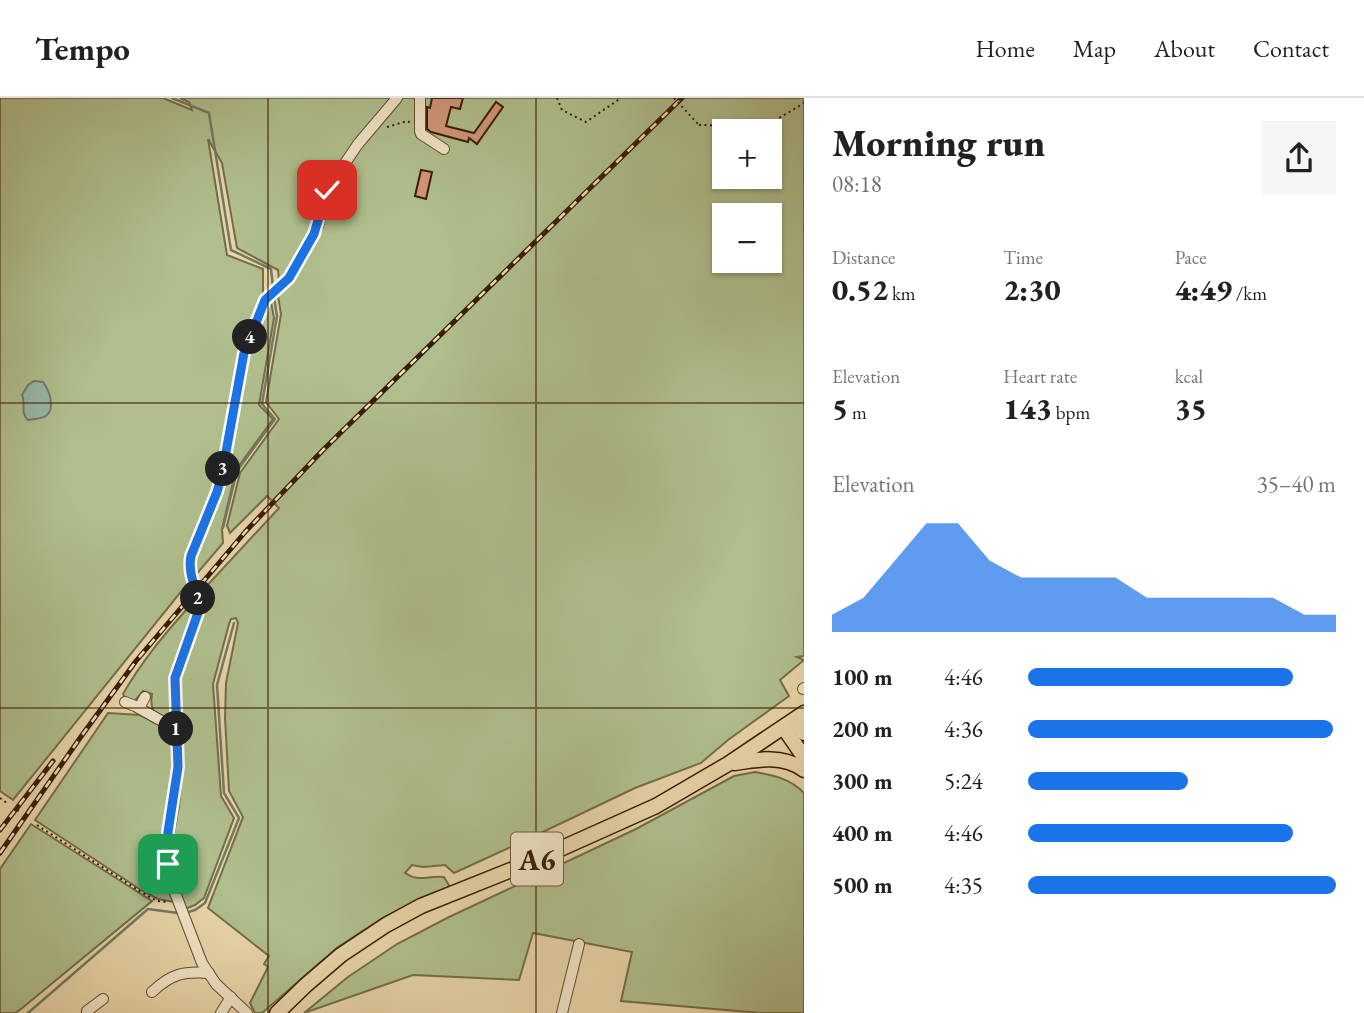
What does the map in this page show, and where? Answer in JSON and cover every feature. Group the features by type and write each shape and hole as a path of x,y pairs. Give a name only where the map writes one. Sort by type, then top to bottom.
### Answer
{"highway":[{"path":"794,721 804,733"},
{"path":"794,721 804,757"},
{"name":"A6","path":"277,1013 341,955 386,925 421,906 531,862 656,806 794,721"},
{"path":"728,764 759,759 780,760 804,770"}],"street":[{"path":"247,1013 216,984 202,962 169,877 167,847 178,767 175,678 199,610 199,599 189,565 217,492 244,353 265,300 289,278 314,234 327,190 358,144 397,98"},
{"path":"420,98 421,134 444,149"},
{"path":"139,708 145,697"},
{"path":"125,702 176,729"},
{"path":"562,1013 579,944"},
{"path":"152,992 161,983 180,974 209,973"},
{"path":"221,1013 231,997"},
{"path":"88,1013 87,1011 103,999"}],"path":[{"path":"557,98 562,110 586,122 621,98"},
{"path":"674,98 699,125 766,126 804,103"},
{"path":"377,121 388,127 407,121 419,126"},
{"path":"0,798 7,803"},
{"path":"17,810 21,813"},
{"path":"37,825 141,892 157,901 181,906"}],"green space":[{"path":"0,98 163,98 192,110 189,102 180,98 804,98 804,656 797,657 804,660 780,680 789,696 701,763 635,788 454,873 445,865 412,865 405,873 420,878 444,877 450,887 383,918 338,947 262,1013 255,1013 250,1003 268,967 264,964 269,956 208,908 243,817 229,791 225,718 226,683 238,623 236,618 231,619 229,624 213,684 221,796 234,818 204,898 185,909 172,870 172,844 183,766 179,676 202,611 202,591 279,508 267,496 230,533 227,526 240,473 279,419 266,402 281,314 278,296 280,293 278,270 237,248 222,163 208,139 227,255 263,269 263,293 239,352 220,470 204,517 186,557 188,583 13,800 0,791"},
{"path":"271,301 274,318 259,405 273,419 236,470 222,529 223,543 195,576 194,558 222,489 249,354 258,326"},
{"path":"195,600 197,608 183,638 176,662 170,723 155,712 152,694 143,691 134,702 126,699 123,694 156,645"},
{"path":"108,713 140,715 171,731 174,766 162,861 165,886 175,902 158,899 141,890 35,820"},
{"path":"755,772 788,781 804,793 804,1013 761,1013 621,1001 632,952 533,933 519,980 413,975 304,1013 348,977 397,944 636,829 734,776"},
{"path":"31,824 152,901 21,1009 15,1013 0,1013 0,869"}],"shaded area":[{"path":"34,381 43,382 45,385 51,408 46,416 28,420 24,415 22,395"}],"building":[{"path":"432,98 463,98 460,109 451,107 446,126 474,133 496,102 503,107 477,144 469,138 468,142 427,129 427,107 430,108"},
{"path":"421,170 432,172 426,199 415,196"}],"waterway":[{"path":"172,98 209,113 231,250 271,269 273,287"},
{"path":"223,528 237,471 275,419 262,404 277,316 274,297"},
{"path":"185,913 205,903 239,818 224,793 217,685 234,623"},
{"path":"28,1013 148,909 178,913"}],"railway":[{"path":"0,853 136,661 246,531 323,450 682,98"},
{"path":"0,830 53,761"}],"route":[{"path":"168,864 168,832 178,767 175,678 199,610 199,599 191,579 191,556 222,474 244,353 265,300 289,278 314,234 327,190"}]}
